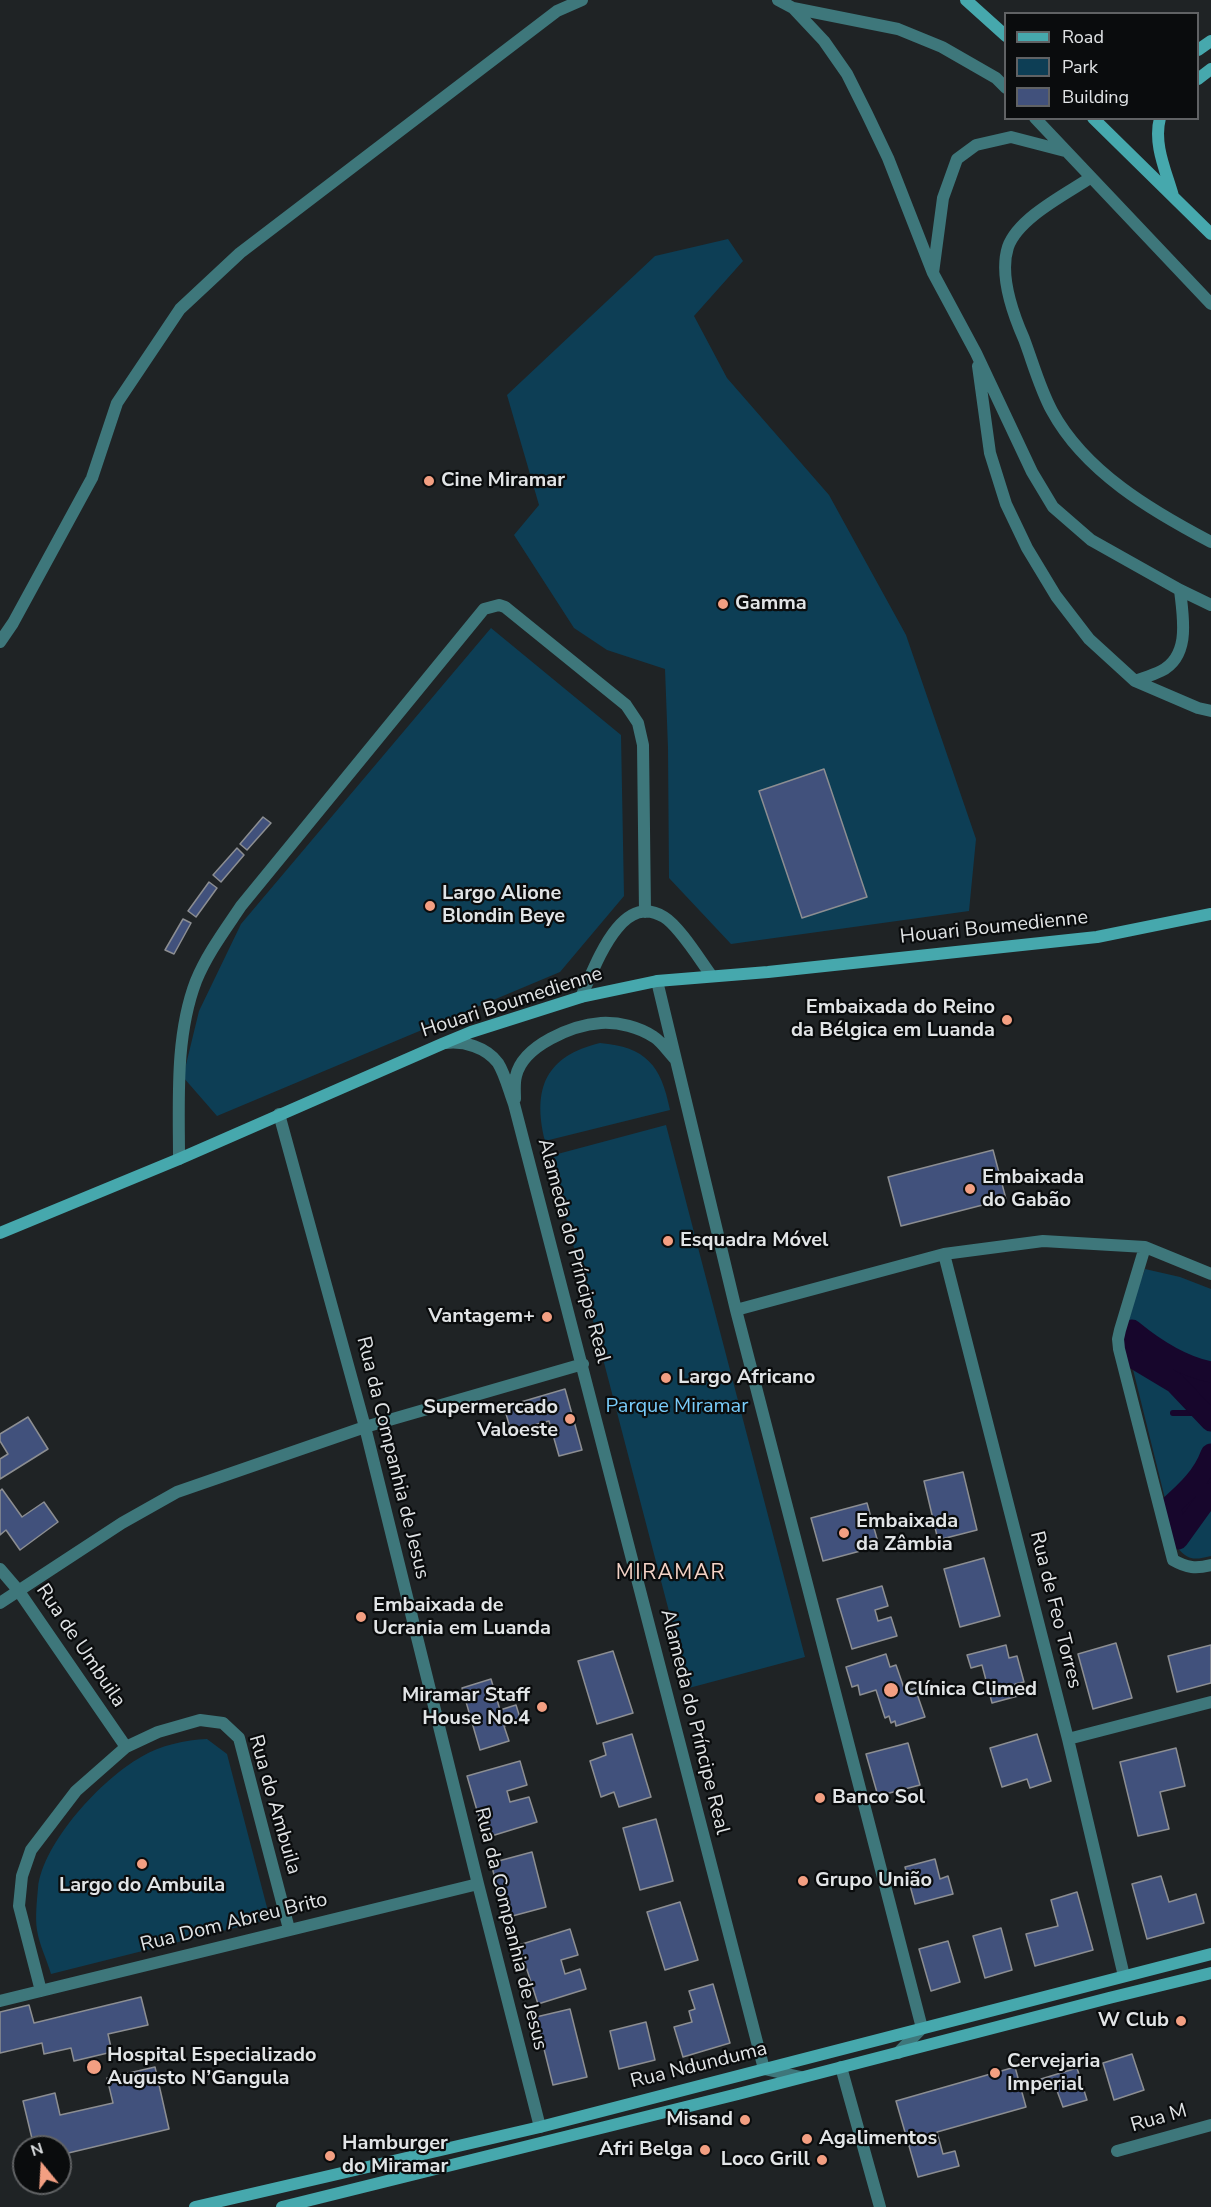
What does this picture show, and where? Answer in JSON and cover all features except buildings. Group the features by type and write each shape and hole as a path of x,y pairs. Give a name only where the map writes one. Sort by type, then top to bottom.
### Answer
{"main road":[{"path":"966,0 1004,35"},
{"path":"1095,120 1211,234"},
{"path":"1159,120 1157,129 1159,148 1174,199"},
{"name":"Houari Boumedienne","path":"0,1233 179,1159 471,1032 582,997 657,981 768,972 1097,937 1211,914"},
{"name":"Rua Ndunduma","path":"195,2207 540,2127 1211,1954"},
{"name":"Rua Ndunduma","path":"282,2207 1211,1973"}],"street":[{"path":"0,642 13,623 92,478 117,403 180,309 240,253 557,11 582,0"},
{"path":"778,0 793,8 898,29 942,47 996,78 1004,87"},
{"path":"793,8 824,41 847,74 888,158 933,273 976,353 1032,472 1053,507 1091,540 1179,590 1211,605"},
{"path":"1037,120 1211,304"},
{"path":"933,273 943,198 957,159 976,146 1011,138 1066,152"},
{"path":"1090,178 1024,223 1008,247 1006,276 1013,313 1052,411 1071,440 1101,470 1159,514 1211,542"},
{"path":"976,353 990,453 1006,504 1027,548 1056,596 1089,639 1135,681 1198,708 1211,711"},
{"path":"1135,681 1163,670 1176,657 1184,636 1179,590"},
{"path":"179,1159 179,1091 187,1010 197,980 215,944 241,906 484,609 499,605 505,608 626,705 638,723 643,745 645,912"},
{"path":"582,997 613,932 629,916 645,912 653,912 674,925 711,975"},
{"name":"Alameda do Príncipe Real","path":"657,981 736,1310 922,2028"},
{"name":"Alameda do Príncipe Real","path":"514,1104 516,1075 530,1052 552,1037 574,1028 602,1023 630,1026 655,1037 677,1061"},
{"name":"Alameda do Príncipe Real","path":"442,1044 458,1041 477,1047 498,1063 514,1104 764,2069"},
{"name":"Rua da Companhia de Jesus","path":"279,1114 365,1427 540,2127"},
{"path":"736,1310 944,1254 1043,1240 1145,1247 1211,1274"},
{"path":"1145,1247 1120,1330 1119,1349 1173,1560 1184,1567 1197,1568 1211,1565"},
{"name":"Rua de Feo Torres","path":"944,1254 1068,1739 1124,1976"},
{"path":"0,1603 122,1523 177,1492 365,1427 583,1364"},
{"name":"Rua de Umbuila","path":"0,1569 18,1590 126,1747"},
{"path":"1068,1739 1211,1702"},
{"name":"Rua do Ambuila","path":"41,1991 19,1906 22,1876 31,1850 76,1791 126,1747 158,1732 200,1720 223,1723 239,1738 289,1929"},
{"name":"Rua Dom Abreu Brito","path":"0,2001 478,1884"},
{"path":"898,2053 922,2028"},
{"path":"841,2067 880,2207"},
{"path":"764,2069 801,2077"},
{"name":"Rua M","path":"1117,2151 1211,2125"}],"green space":[{"name":"Gamma","path":"728,239 743,261 694,316 727,378 829,495 906,635 976,839 969,911 731,944 669,878 665,669 607,650 574,628 514,535 539,505 507,395 655,256"},
{"path":"491,628 621,735 624,896 560,972 217,1116 183,1077 199,1011 241,924"},
{"path":"600,1043 629,1049 649,1061 662,1081 670,1110 545,1141 541,1122 541,1105 542,1090 547,1077 567,1056"},
{"name":"Parque Miramar","path":"666,1125 805,1657 689,1688 550,1156"},
{"path":"1145,1269 1180,1277 1211,1289 1211,1556 1196,1559 1188,1557 1177,1547 1123,1329"},
{"path":"207,1739 227,1754 270,1919 51,1974 39,1941 37,1898 42,1870 63,1832 109,1780 141,1757 173,1744"}],"shaded area":[{"path":"1132,1330 1169,1356 1189,1366 1211,1372 1211,1421 1175,1383 1130,1356"},
{"path":"1211,1454 1211,1493 1178,1539 1170,1506 1199,1476"}],"waterway":[{"path":"1211,1372 1189,1366 1169,1356 1132,1330 1130,1356 1175,1383 1211,1421"},
{"path":"1173,1413 1211,1413"},
{"path":"1211,1454 1199,1476 1170,1506 1178,1539 1211,1493"}],"place":[{"name":"Cine Miramar","path":"429,481"},
{"name":"Gamma","path":"723,604"},
{"name":"Largo Alione Blondin Beye","path":"430,906"},
{"name":"Embaixada do Reino da Bélgica em Luanda","path":"1007,1020"},
{"name":"Embaixada do Gabão","path":"970,1189"},
{"name":"Esquadra Móvel","path":"668,1241"},
{"name":"Vantagem+","path":"547,1317"},
{"name":"Largo Africano","path":"666,1378"},
{"name":"Supermercado Valoeste","path":"570,1419"},
{"name":"Embaixada da Zâmbia","path":"844,1533"},
{"name":"Embaixada de Ucrania em Luanda","path":"361,1617"},
{"name":"Clínica Climed","path":"891,1690"},
{"name":"Miramar Staff House No.4","path":"542,1707"},
{"name":"Banco Sol","path":"820,1798"},
{"name":"Largo do Ambuila","path":"142,1864"},
{"name":"Grupo União","path":"803,1881"},
{"name":"W Club","path":"1181,2021"},
{"name":"Hospital Especializado Augusto N’Gangula","path":"94,2067"},
{"name":"Cervejaria Imperial","path":"995,2073"},
{"name":"Misand","path":"745,2120"},
{"name":"Agalimentos","path":"807,2139"},
{"name":"Afri Belga","path":"705,2150"},
{"name":"Hamburger do Miramar","path":"330,2156"},
{"name":"Loco Grill","path":"822,2160"}],"district":[{"name":"MIRAMAR","path":"671,1574"}]}
